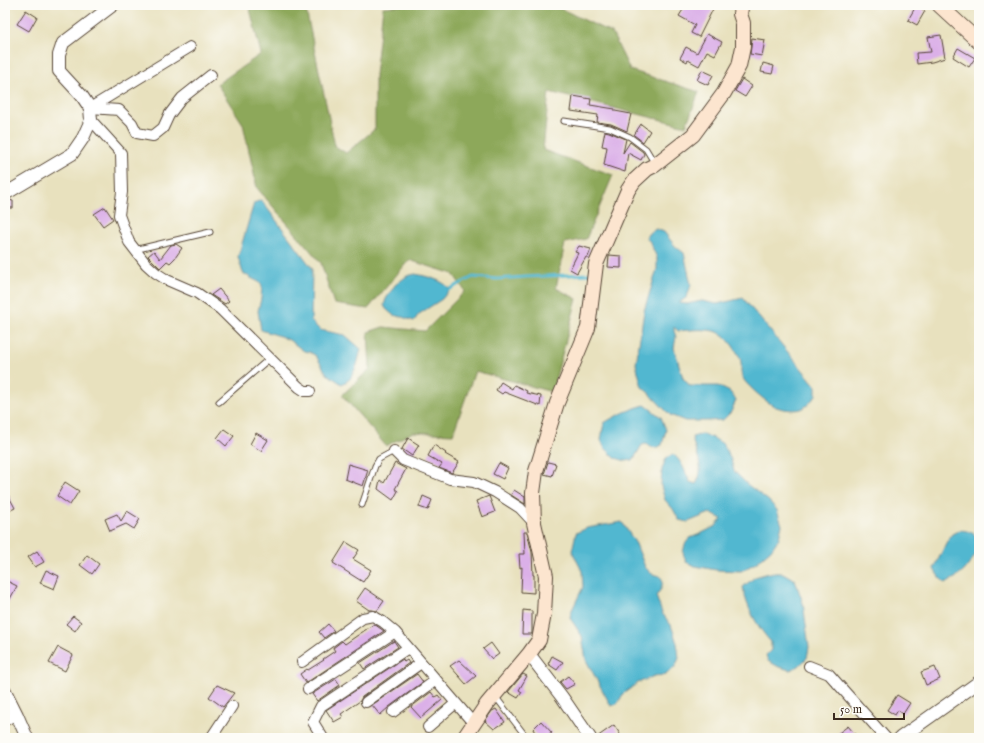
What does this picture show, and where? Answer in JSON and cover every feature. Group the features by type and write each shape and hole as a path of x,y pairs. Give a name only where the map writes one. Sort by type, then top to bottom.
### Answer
{"main road":[{"path":"939,5 977,37"},
{"path":"464,738 494,696 540,640 544,614 546,576 534,523 533,493 536,471 557,403 588,328 596,264 628,190 634,181 693,135 724,94 739,66 743,46 743,23 740,14 740,6"}],"street":[{"path":"5,194 72,154 83,138 91,120 90,108 82,96 59,70 59,55 63,43 113,5"},
{"path":"90,108 190,47"},
{"path":"90,108 119,110 132,123 137,133 153,136 163,128 182,98 211,75"},
{"path":"91,120 121,153 122,192 119,215 129,242 134,250 156,273 167,280 197,293 220,309 299,387 310,391"},
{"path":"394,452 404,460 450,479 474,482 495,492 520,508 534,523"},
{"path":"302,662 363,618 373,616 395,632 474,724"},
{"path":"308,689 395,632"},
{"path":"323,738 313,722 321,706 408,648"},
{"path":"529,654 562,697 590,738"},
{"path":"366,702 421,663"},
{"path":"809,666 830,674 886,738"},
{"path":"393,712 436,680"},
{"path":"900,738 979,682"},
{"path":"5,692 27,738"},
{"path":"428,727 456,703"},
{"path":"211,738 232,706"},
{"path":"5,720 17,715"}],"lane":[{"path":"564,121 610,128 630,137 646,149 655,165"},
{"path":"134,250 210,232"},
{"path":"219,402 270,358"},
{"path":"362,505 375,466 379,459 394,452"},
{"path":"494,696 527,738"}],"green space":[{"path":"249,5 305,5 335,146 346,153 375,129 375,75 383,7 404,5 553,5 612,33 630,70 699,92 686,126 549,92 543,150 613,175 586,239 565,243 556,288 577,299 552,392 475,371 453,434 413,432 386,446 342,395 370,369 368,332 383,327 425,331 465,291 453,274 409,260 368,309 334,304 321,263 257,188 243,124 217,84 261,54"}],"water":[{"path":"261,200 312,268 311,321 320,330 345,335 361,349 357,365 350,379 342,384 327,374 316,356 310,352 304,351 289,340 261,330 258,311 262,286 259,282 243,273 238,257 254,203"},
{"path":"656,229 664,232 675,246 684,253 691,285 687,297 679,303 687,304 702,301 717,304 743,298 816,386 816,395 807,405 801,409 795,410 777,407 767,401 742,377 740,359 731,344 718,332 707,330 678,331 674,327 676,337 674,348 683,378 690,386 718,386 730,392 736,400 731,412 723,420 685,421 670,415 642,387 636,364 644,311 657,269 657,258 650,242 646,237 649,233"},
{"path":"415,274 439,281 450,289 442,299 419,314 414,321 393,315 384,305 395,285 407,276"},
{"path":"645,405 661,417 666,430 662,445 655,448 646,444 642,445 633,460 626,461 615,458 604,447 601,440 604,423 624,412"},
{"path":"703,434 723,444 731,460 734,471 748,485 769,501 777,510 782,525 779,538 771,550 756,563 741,571 716,570 695,566 686,562 683,553 685,544 690,538 716,526 722,519 710,513 688,522 679,520 673,509 665,500 661,486 662,469 666,458 673,454 681,463 690,482 696,484 699,478 700,466 692,437"},
{"path":"622,522 636,544 645,567 652,574 660,576 663,581 661,589 656,596 662,613 671,625 677,643 679,658 675,667 664,675 654,676 638,683 624,693 617,704 611,706 586,660 582,636 570,618 571,612 583,587 582,571 572,551 576,533 587,528"},
{"path":"960,530 973,533 976,536 979,544 978,549 964,571 960,575 945,583 934,569 946,543 952,534"},
{"path":"769,573 783,573 795,580 803,603 809,647 807,658 799,666 790,670 779,667 768,661 766,655 771,650 771,642 753,617 743,587 755,577"}],"building":[{"path":"686,5 715,5 699,37 691,33 695,25 679,16"},
{"path":"916,6 925,11 917,25 908,20"},
{"path":"26,10 37,17 29,31 17,24"},
{"path":"707,34 722,42 715,55 707,51 699,66 688,60 687,62 680,58 686,47 697,53"},
{"path":"941,35 945,58 917,64 916,53 931,52 928,37"},
{"path":"752,38 765,40 762,56 750,54"},
{"path":"958,48 975,58 969,67 953,57"},
{"path":"763,63 774,66 772,74 761,72"},
{"path":"702,70 713,75 708,85 697,80"},
{"path":"742,79 752,86 745,97 735,91"},
{"path":"573,96 591,99 590,105 615,109 615,111 631,114 627,131 611,124 597,122 598,115 571,111"},
{"path":"641,124 650,131 643,142 634,135"},
{"path":"605,131 626,139 623,153 630,142 643,152 644,154 641,160 628,153 625,172 604,165 607,147 602,146"},
{"path":"5,201 13,201 13,208 5,208"},
{"path":"105,207 113,219 103,226 94,214"},
{"path":"176,244 182,248 170,263 167,261 160,268 148,256 154,251 160,259 171,245"},
{"path":"579,246 591,249 588,257 586,257 577,273 570,269 578,253 575,252"},
{"path":"609,255 621,256 621,268 608,267"},
{"path":"219,289 229,301 225,304 211,295"},
{"path":"501,382 512,389 514,385 527,391 526,393 541,396 540,406 504,392 502,394 496,390"},
{"path":"224,429 234,436 226,446 217,438"},
{"path":"256,433 268,440 261,451 250,444"},
{"path":"408,438 419,445 412,456 402,449"},
{"path":"434,445 446,453 445,454 459,462 452,473 439,468 442,464 428,456"},
{"path":"548,462 556,464 552,476 544,474"},
{"path":"395,463 406,469 395,489 398,491 393,500 378,489 380,480 384,483"},
{"path":"499,463 508,468 503,479 493,474"},
{"path":"348,464 368,470 363,486 345,479"},
{"path":"65,482 79,491 70,505 57,496"},
{"path":"5,489 15,508 5,513"},
{"path":"514,490 525,497 525,504 511,495"},
{"path":"423,496 432,500 428,510 419,507"},
{"path":"489,496 495,512 482,517 476,501"},
{"path":"127,511 140,519 134,529 126,524 110,531 105,519 117,514 121,521"},
{"path":"524,532 527,532 532,552 534,593 521,592 522,567 520,568 519,554 525,554"},
{"path":"346,542 359,550 353,559 371,570 363,582 333,563"},
{"path":"37,551 44,562 35,567 28,557"},
{"path":"87,555 99,564 92,574 80,565"},
{"path":"46,570 59,576 54,589 40,583"},
{"path":"5,580 17,586 5,608"},
{"path":"365,588 384,601 377,611 369,610 356,601"},
{"path":"523,610 532,611 532,634 522,634"},
{"path":"73,616 81,622 75,631 66,624"},
{"path":"328,624 334,631 324,638 319,632"},
{"path":"374,624 384,631 306,683 300,674 324,660 323,659 335,651 333,648 342,641 345,644"},
{"path":"394,641 398,647 364,669 360,663"},
{"path":"491,643 499,654 492,659 483,649"},
{"path":"58,647 73,655 65,671 49,663"},
{"path":"552,656 563,662 557,670 548,664"},
{"path":"403,659 404,662 407,660 409,663 362,697 360,701 341,714 343,717 334,722 326,710"},
{"path":"459,660 476,676 466,684 450,666"},
{"path":"935,667 940,679 926,685 921,672"},
{"path":"417,674 423,682 380,715 372,705"},
{"path":"523,674 527,676 519,690 522,692 518,698 508,692"},
{"path":"568,676 575,684 566,689 560,682"},
{"path":"336,679 340,685 317,701 312,694"},
{"path":"217,685 234,693 223,707 209,697"},
{"path":"431,692 435,697 438,695 442,700 421,718 411,707"},
{"path":"897,695 910,703 903,714 898,710 895,715 887,710"},
{"path":"496,709 505,722 494,729 485,721 492,711"},
{"path":"541,721 552,733 545,738 538,738 533,729"},
{"path":"614,725 620,734 615,738 597,738 597,737"},
{"path":"848,726 858,738 832,738"}],"waterway":[{"path":"450,289 473,277 497,279 589,274"}]}
